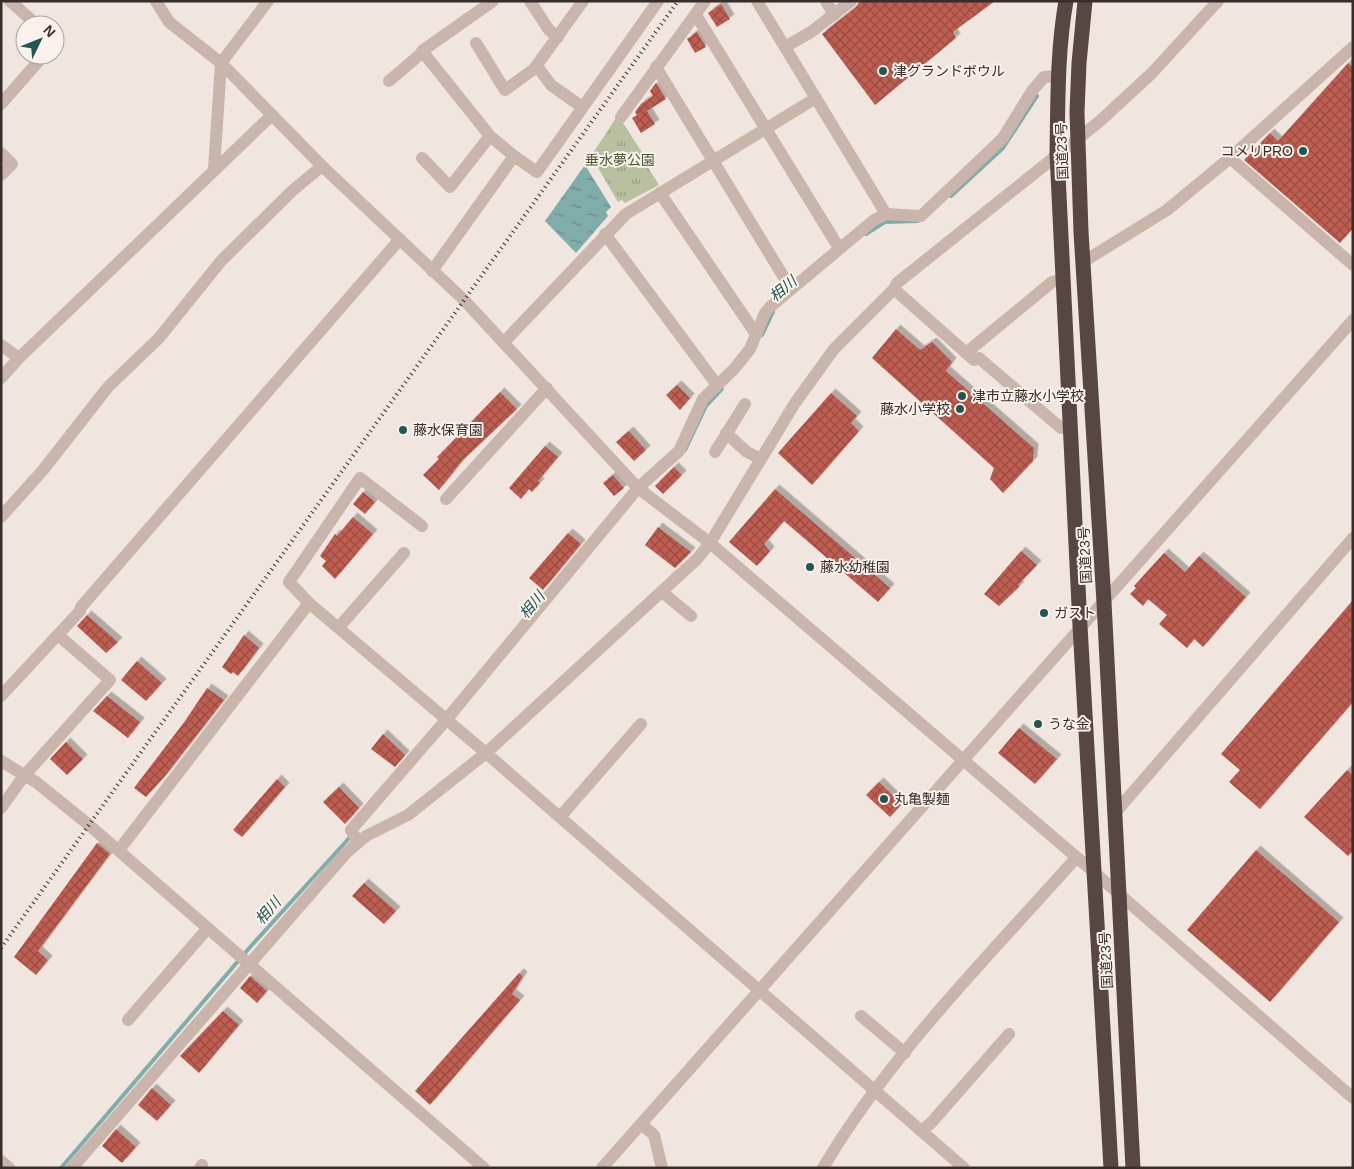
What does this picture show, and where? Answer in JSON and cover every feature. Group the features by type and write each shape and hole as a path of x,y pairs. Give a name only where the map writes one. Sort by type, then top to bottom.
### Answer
{"highway":[{"name":"国道23号","path":"1066,1 1060,36 1057,154 1080,626 1111,1168"},
{"name":"国道23号","path":"1085,1 1079,63 1078,138 1134,1168"}],"street":[{"path":"1,6 5,1"},
{"path":"10,1 26,15"},
{"path":"156,1 169,22 221,64 322,166 464,300 546,388 583,434 642,492 710,543 1095,873 1353,1098"},
{"path":"214,169 221,64 268,1"},
{"path":"389,81 423,52 493,1"},
{"path":"530,1 549,30 558,37"},
{"path":"476,43 505,90 537,66 583,1"},
{"path":"423,52 490,136 537,172 658,1"},
{"path":"620,117 705,1"},
{"path":"757,1 886,214"},
{"path":"826,1 834,15"},
{"path":"786,47 834,15 850,1"},
{"path":"355,837 408,814 486,753 697,559 710,543 795,403 834,350 894,289 896,283 1016,190 1057,154 1100,121 1152,73 1218,1"},
{"path":"696,15 839,248"},
{"path":"1084,262 1167,210 1230,158 1353,48"},
{"path":"1,104 35,65"},
{"path":"537,66 551,85 582,107"},
{"path":"656,68 791,289"},
{"path":"72,1168 245,959 346,853 355,837 449,723 642,492 679,451 704,399 744,356 765,313 874,220 886,214 921,216 1003,138 1032,92 1039,77 1058,76"},
{"path":"504,342 626,214 816,98"},
{"path":"1,378 18,358 272,115"},
{"path":"422,158 450,186 490,136"},
{"path":"1,153 12,164 1,175"},
{"path":"432,271 514,156"},
{"path":"1230,158 1353,265"},
{"path":"1,517 43,470 108,387 159,338 221,261 292,191 322,166"},
{"path":"660,193 756,334"},
{"path":"605,234 717,385"},
{"path":"1,696 58,635 400,239"},
{"path":"966,353 1052,282 1064,280"},
{"path":"894,289 974,360 979,358 1061,428"},
{"path":"602,1168 1353,320"},
{"path":"1,345 18,358"},
{"path":"446,499 546,388"},
{"path":"715,452 744,404"},
{"path":"726,432 747,452 761,459"},
{"path":"422,526 360,478 289,582 309,603 486,753 964,1168"},
{"path":"1114,814 1353,538"},
{"path":"339,627 404,553"},
{"path":"662,592 690,616"},
{"path":"119,850 309,603"},
{"path":"1,808 24,776 110,680 58,635"},
{"path":"560,817 640,724"},
{"path":"1,761 36,782 119,850 484,1168"},
{"path":"823,1168 874,1091 905,1053 1076,858"},
{"path":"128,1020 208,928"},
{"path":"861,1016 905,1053"},
{"path":"921,1131 931,1123 1009,1034"},
{"path":"641,1124 654,1136 662,1168"},
{"path":"1,1161 9,1168"}],"green space":[{"name":"垂水夢公園","path":"618,115 645,157 644,161 659,185 625,203 622,200 618,202 591,156"}],"water":[{"path":"585,165 611,207 606,212 608,216 576,253 545,221"}],"building":[{"name":"津グランドボウル","path":"860,1 995,1 953,32 956,38 875,105 822,34 856,7"},
{"path":"721,4 730,19 717,27 708,13"},
{"path":"697,32 706,47 695,53 687,39"},
{"name":"コメリPRO","path":"1348,63 1353,67 1353,228 1340,243 1244,160 1270,133 1278,141"},
{"path":"656,83 666,99 647,111 655,124 641,133 632,118 637,115 635,112 641,104 653,96 650,91"},
{"name":"藤水小学校","path":"896,329 920,350 932,342 952,362 946,371 1034,448 1033,461 1003,493 990,479 994,468 872,358"},
{"path":"677,385 690,398 680,410 666,395"},
{"path":"500,392 517,409 462,461 439,490 423,475 439,459 437,457"},
{"path":"831,393 857,416 851,423 859,431 812,485 778,453"},
{"path":"629,431 646,450 634,461 616,442"},
{"path":"545,446 558,457 538,481 540,483 532,492 529,489 521,499 509,488"},
{"path":"674,467 682,475 663,494 655,486"},
{"path":"613,475 624,488 614,496 603,483"},
{"name":"藤水幼稚園","path":"775,489 890,588 878,602 784,521 764,544 770,551 757,566 729,542"},
{"path":"363,492 375,502 365,514 353,504"},
{"path":"353,517 373,534 335,579 322,566 326,561 320,556 335,534 337,536"},
{"path":"658,527 691,552 675,568 645,545"},
{"path":"568,533 581,544 543,590 529,578"},
{"path":"1021,551 1037,565 1018,585 1020,586 999,606 984,594"},
{"path":"1164,553 1185,572 1199,556 1246,597 1203,647 1194,639 1187,648 1159,624 1167,615 1148,599 1143,606 1130,594 1136,588 1134,586"},
{"path":"1353,600 1353,702 1260,809 1229,782 1240,770 1221,754"},
{"path":"87,615 118,642 106,653 77,626"},
{"path":"244,635 259,648 238,676 233,672 231,674 222,667"},
{"path":"137,661 162,683 146,701 121,680"},
{"path":"207,688 224,700 165,776 146,797 134,788 185,721"},
{"path":"107,696 140,722 128,738 93,711"},
{"path":"1019,728 1057,759 1035,784 998,753"},
{"path":"383,734 405,755 395,767 371,749"},
{"path":"66,742 83,759 67,775 50,759"},
{"path":"1347,770 1353,775 1353,851 1348,856 1304,817"},
{"path":"277,779 285,787 242,837 233,830"},
{"name":"丸亀製麺","path":"879,782 902,804 890,817 866,795"},
{"path":"339,787 359,808 345,824 323,802"},
{"path":"97,843 110,854 38,951 48,960 36,975 14,957"},
{"path":"1256,850 1339,922 1270,1002 1187,930"},
{"path":"364,883 396,911 384,924 352,896"},
{"path":"519,973 523,976 512,994 520,1000 430,1105 415,1091"},
{"path":"250,976 267,991 257,1003 240,988"},
{"path":"223,1011 239,1025 199,1073 180,1056"},
{"path":"152,1088 171,1105 157,1121 138,1105"},
{"path":"116,1129 136,1147 122,1163 102,1146"}],"waterway":[{"name":"相川","path":"951,196 1003,148 1037,96"},
{"name":"相川","path":"866,234 885,222 918,221"},
{"name":"相川","path":"762,335 773,312"},
{"name":"相川","path":"685,450 706,406 722,389"},
{"name":"相川","path":"61,1168 251,946 352,835"}],"railway":[{"path":"1,948 678,1"}],"place":[{"name":"津グランドボウル","path":"883,71"},
{"name":"コメリPRO","path":"1303,151"},
{"name":"津市立藤水小学校","path":"962,396"},
{"name":"藤水小学校","path":"960,409"},
{"name":"藤水保育園","path":"403,430"},
{"name":"藤水幼稚園","path":"810,567"},
{"name":"ガスト","path":"1044,613"},
{"name":"うな金","path":"1038,724"},
{"name":"丸亀製麺","path":"884,799"}]}
